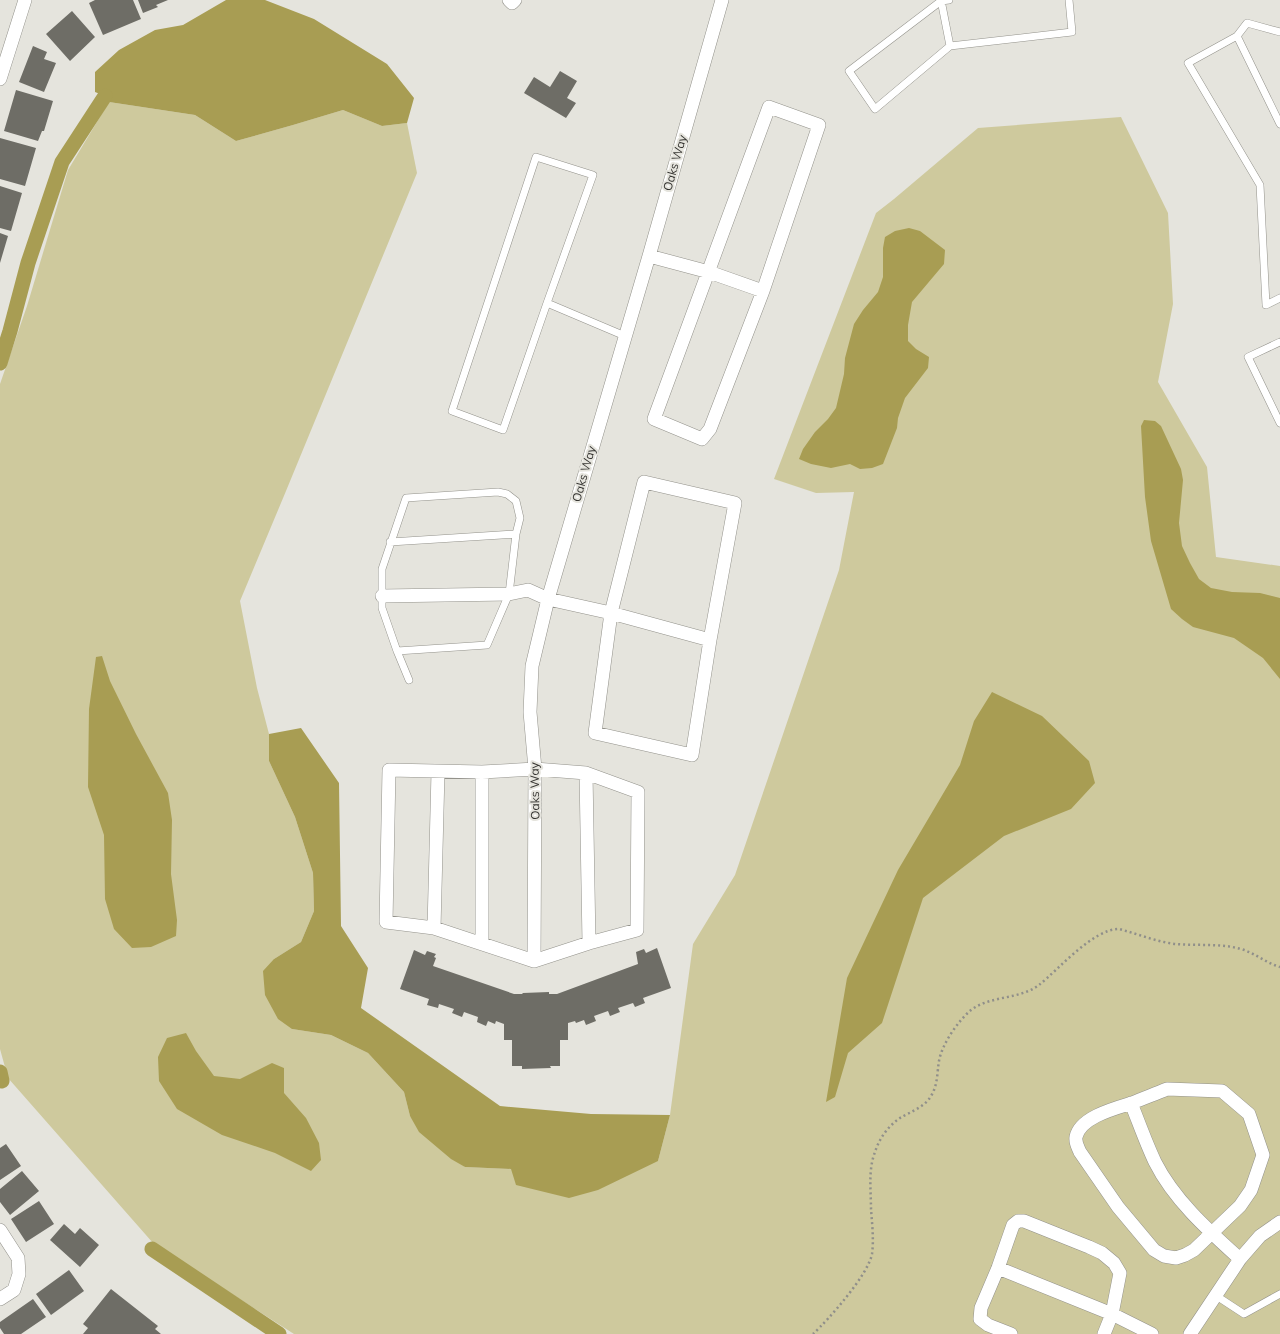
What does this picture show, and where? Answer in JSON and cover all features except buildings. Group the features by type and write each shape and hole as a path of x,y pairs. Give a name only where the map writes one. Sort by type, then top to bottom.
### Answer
{"street":[{"path":"0,79 25,0"},
{"path":"509,0 512,3 515,0"},
{"name":"Oaks Way","path":"534,961 536,769 530,712 532,666 548,599 649,256 722,0"},
{"path":"769,107 820,126 763,291 710,429 702,439 654,419 769,107"},
{"path":"649,256 708,272 763,291"},
{"path":"644,482 735,503 710,640 692,755 595,733 611,613 644,482"},
{"path":"382,596 509,594 528,590 548,599 611,613 710,640"},
{"path":"536,769 586,773 638,792 637,930 589,943 534,961 434,928 386,922 389,770 482,772 536,769"},
{"path":"434,928 438,772"},
{"path":"482,772 482,943"},
{"path":"586,773 589,943"},
{"path":"1167,1089 1222,1091 1249,1114 1263,1155 1251,1190 1240,1206 1194,1250 1176,1258 1164,1256 1154,1250 1118,1207 1080,1152 1076,1143 1076,1136 1087,1122 1109,1109 1131,1103 1167,1089"},
{"path":"1131,1103 1156,1163 1179,1198 1212,1233 1240,1259"},
{"path":"1011,1334 988,1325 980,1319 981,1308 998,1268 1013,1225 1018,1221 1024,1221 1089,1247 1102,1253 1114,1263 1120,1273 1112,1314 1104,1334"},
{"path":"1190,1334 1240,1259 1260,1236 1280,1222"},
{"path":"0,1230 18,1258 19,1274 14,1290 0,1299"},
{"path":"998,1268 1112,1314 1152,1334"}],"lane":[{"path":"949,0 941,0 849,71 875,109 950,46 1072,32 1069,0"},
{"path":"941,0 950,46"},
{"path":"1280,32 1247,23 1237,36 1188,63 1260,185 1266,305 1280,298"},
{"path":"1237,36 1280,124"},
{"path":"536,157 594,175 547,303 503,430 452,411 536,157"},
{"path":"547,303 625,336"},
{"path":"1280,342 1248,357 1280,423"},
{"path":"397,651 487,644 509,594 516,534 520,518 516,501 507,494 498,492 406,498 382,569 382,608 397,651 409,680"},
{"path":"390,542 516,534"},
{"path":"1215,1295 1244,1314 1280,1294"}],"path":[{"path":"813,1334 827,1321 845,1299 871,1259 870,1175 873,1159 878,1145 891,1125 898,1119 921,1106 931,1097 936,1083 940,1056 956,1027 969,1012 986,1003 1032,990 1083,946 1103,933 1114,929 1120,929 1177,944 1240,948 1280,967"}],"shaded area":[{"path":"226,0 265,0 314,19 387,64 414,98 407,123 382,126 343,110 236,141 195,115 109,102 105,96 95,92 95,72 119,50 155,30 183,25"},
{"path":"109,102 195,115 236,141 343,110 382,126 407,123 417,173 240,601 257,688 269,734 269,761 295,817 313,873 314,911 301,942 274,959 292,1029 331,1035 368,1053 404,1092 410,1116 465,1167 511,1169 658,1161 670,1115 693,944 735,875 839,570 854,492 816,493 774,479 876,213 978,128 1121,117 1168,213 1173,304 1158,382 1207,467 1216,557 1280,566 1280,1334 294,1334 153,1243 8,1078 0,1049 0,384 27,306 68,170"},
{"path":"909,228 920,231 945,250 944,264 912,302 908,325 908,341 916,349 929,357 928,368 905,398 898,418 897,428 883,464 872,468 860,469 850,464 831,468 811,464 799,459 803,449 815,432 828,419 836,408 844,374 845,358 854,324 878,292 883,277 883,248 885,237 895,231"},
{"path":"1144,420 1155,421 1161,426 1181,469 1183,480 1179,523 1182,546 1199,579 1211,588 1232,592 1260,593 1280,598 1280,679 1263,658 1234,638 1193,627 1171,609 1151,541 1145,497 1141,426"},
{"path":"102,656 110,681 136,734 168,793 172,820 171,874 177,920 176,936 151,947 132,948 114,929 105,899 104,835 88,787 89,709 96,657"},
{"path":"992,692 1042,716 1089,761 1095,783 1071,809 1004,836 923,898 882,1023 848,1053 835,1097 826,1102 847,978 898,870 960,765 974,721"},
{"path":"301,728 339,783 341,926 368,968 361,1008 500,1106 591,1114 670,1115 658,1161 598,1190 569,1198 516,1185 511,1169 465,1167 451,1159 419,1132 410,1116 404,1092 368,1053 331,1035 292,1029 278,1019 265,995 263,971 274,959 301,942 314,911 313,873 295,817 269,761 269,734"},
{"path":"186,1033 196,1051 214,1076 240,1079 272,1063 284,1068 284,1093 306,1118 319,1143 321,1160 311,1171 275,1153 222,1135 177,1109 159,1081 158,1057 167,1038"}],"waterway":[{"path":"0,363 28,263 62,162 105,96"},
{"path":"0,1072 2,1081"},
{"path":"152,1249 279,1334"}]}
